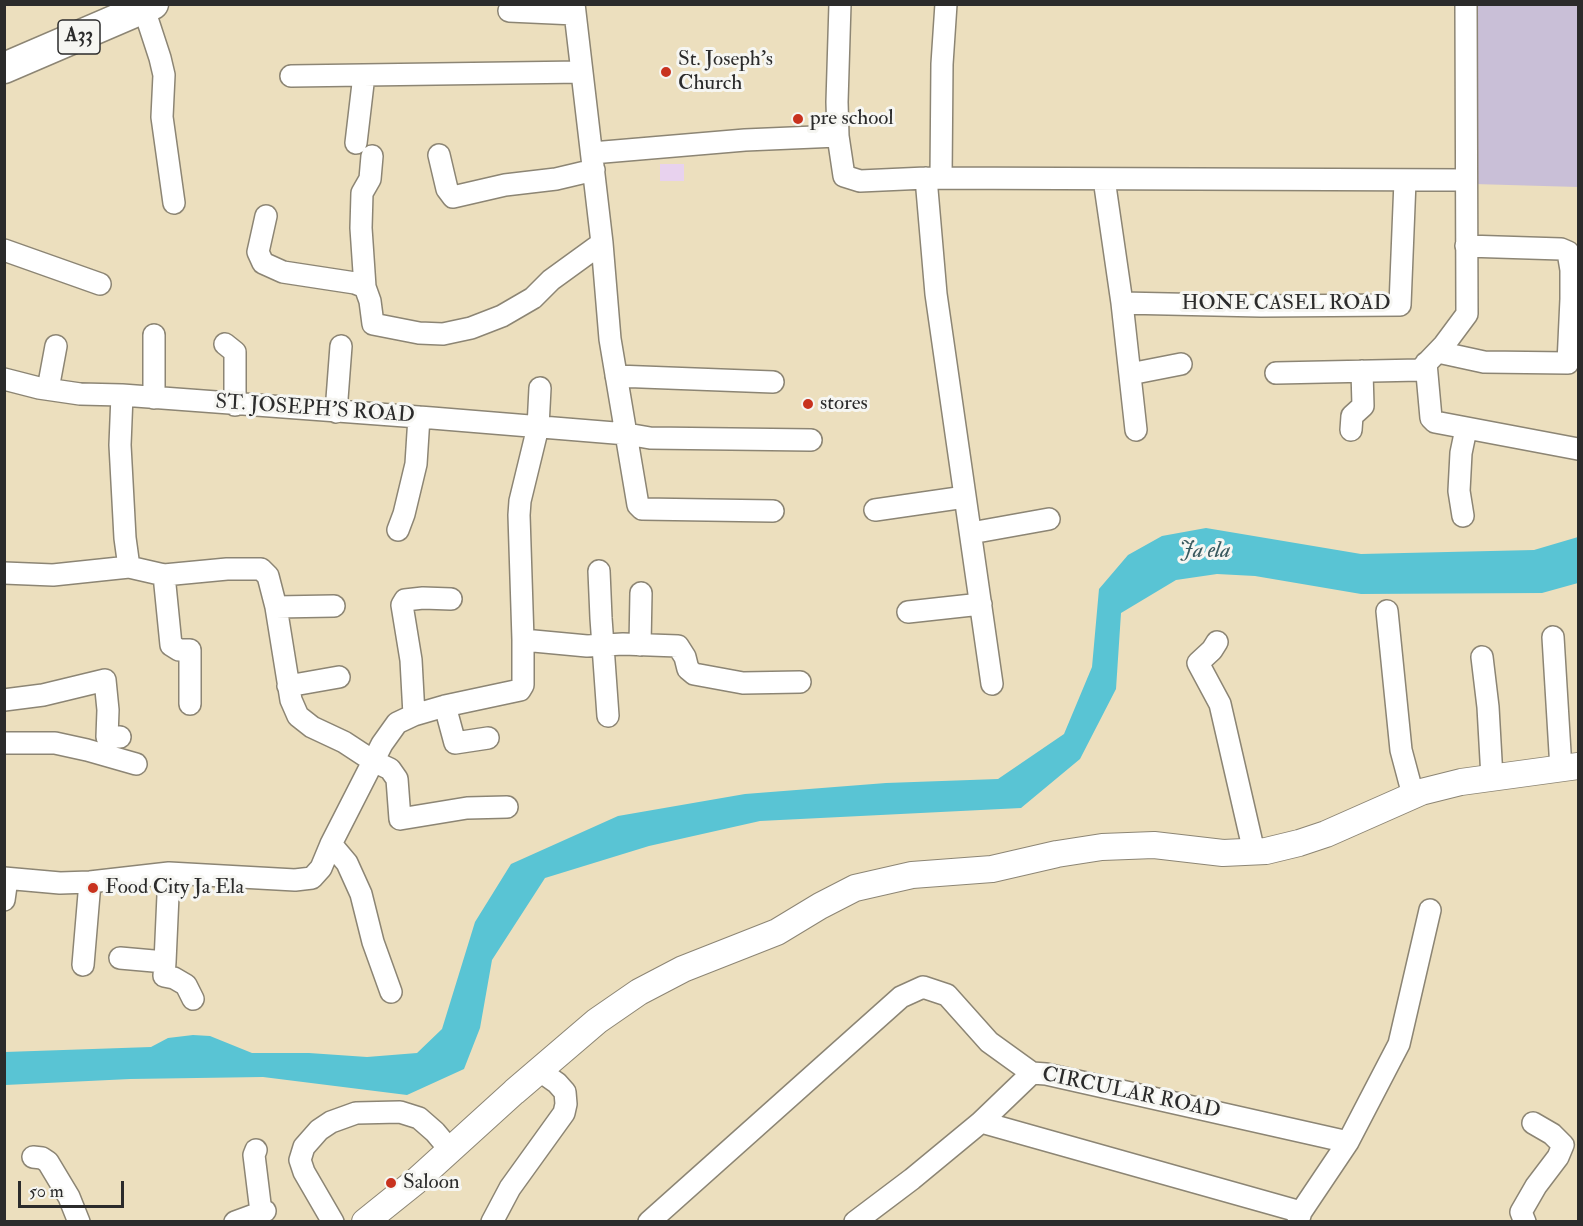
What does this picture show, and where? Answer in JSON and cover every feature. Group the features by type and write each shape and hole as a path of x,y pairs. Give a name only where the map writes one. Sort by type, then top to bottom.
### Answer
{"highway":[{"name":"A33","path":"4,68 149,7"}],"main road":[{"path":"365,1221 451,1151 597,1021 662,978 777,932 855,888 912,875 992,869 1102,846 1154,845 1223,853 1254,852 1317,837 1413,795 1461,782 1570,767"}],"street":[{"path":"840,4 838,136 844,176 860,181 934,178 1466,180"},
{"path":"946,4 934,178 936,294 992,684"},
{"path":"1276,373 1420,370 1467,314 1466,4"},
{"path":"149,7 164,75 162,117 174,203"},
{"path":"509,11 574,9 602,243 610,339 638,505 642,508 773,511"},
{"path":"291,76 582,72"},
{"path":"364,75 364,150 370,179 362,193 361,228 365,287 370,301 373,324 419,333 443,334 471,328 502,316 533,298 551,280 602,243"},
{"path":"439,155 447,189 453,197 505,185 556,179 593,161 745,140 838,136"},
{"path":"1104,179 1122,303 1136,430"},
{"name":"HONE CASEL ROAD","path":"1122,303 1261,306 1400,305 1405,181"},
{"path":"266,216 258,252 263,263 283,272 355,283 365,287"},
{"path":"1432,358 1484,362 1568,363 1571,270 1568,252 1561,249 1466,246"},
{"path":"4,250 100,284"},
{"path":"154,335 154,398"},
{"path":"48,389 56,346"},
{"path":"336,412 341,346"},
{"path":"235,405 236,348"},
{"path":"1432,358 1431,418 1435,422 1578,449"},
{"path":"1130,374 1181,364"},
{"path":"1351,430 1352,416 1363,406 1362,371"},
{"path":"616,376 773,382"},
{"name":"ST. JOSEPH'S ROAD","path":"4,378 80,394 122,395 419,417 627,434 650,438 811,440"},
{"path":"4,900 6,878 90,882 169,873 295,880 312,878 321,868 373,761 397,723 414,715 446,706 520,690 523,685 523,640 519,515 520,501 538,427 540,388"},
{"path":"122,395 120,445 125,538 129,567"},
{"path":"398,530 416,464 419,417"},
{"path":"1463,516 1459,491 1461,453 1466,429"},
{"path":"875,510 965,497"},
{"path":"971,532 1049,519"},
{"path":"4,573 53,575 129,567 164,575 227,569 261,569 268,576 276,607 288,686 298,716 312,727 344,742 390,769 397,780 400,819 467,808 507,807"},
{"path":"599,571 608,716"},
{"path":"164,575 171,645 178,650 190,650 190,704"},
{"path":"640,645 641,593"},
{"path":"414,715 411,660 402,605 405,600 451,599"},
{"path":"908,612 981,604"},
{"path":"276,607 334,606"},
{"path":"1387,611 1401,750 1413,795"},
{"path":"1553,637 1570,767"},
{"path":"523,640 587,646 678,646 685,657 688,669 694,674 743,683 800,682"},
{"path":"1217,642 1198,663 1220,704 1254,852"},
{"path":"1482,657 1488,707 1492,778"},
{"path":"288,686 339,677"},
{"path":"4,700 43,695 105,680 108,710 107,737 120,737"},
{"path":"446,706 455,743 488,738"},
{"path":"4,743 55,742 136,764"},
{"path":"331,844 346,863 361,894 373,942 391,992"},
{"path":"169,873 164,976 174,978 186,985 193,999"},
{"path":"83,965 90,882"},
{"path":"981,1122 1300,1217 1348,1142 1399,1044 1430,910"},
{"path":"120,958 165,962"},
{"name":"CIRCULAR ROAD","path":"649,1221 901,997 923,987 947,995 989,1042 1032,1073 1046,1074 1348,1142"},
{"path":"492,1221 510,1188 564,1113 565,1092 540,1071"},
{"path":"855,1221 912,1179 981,1122 1032,1073"},
{"path":"333,1221 304,1172 300,1160 304,1147 319,1130 331,1122 356,1113 400,1112 419,1118 451,1151"},
{"path":"1525,1221 1521,1212 1536,1186 1558,1157 1563,1145 1552,1134 1533,1123"},
{"path":"235,1221 263,1212 254,1155 256,1150"},
{"path":"33,1156 48,1162 69,1197 79,1221"}],"shaded area":[{"path":"1473,5 1578,5 1578,187 1474,184"},
{"path":"660,164 684,164 684,181 660,181"}],"water":[{"name":"Ja ela","path":"1206,528 1361,554 1534,550 1578,537 1578,583 1542,593 1361,594 1255,576 1217,574 1176,580 1121,613 1116,689 1080,759 1021,808 760,821 649,846 545,878 492,960 480,1028 464,1069 407,1095 263,1077 130,1079 5,1085 5,1052 151,1047 168,1038 193,1035 210,1036 252,1053 309,1053 367,1057 417,1053 442,1029 475,922 511,864 618,816 745,794 886,783 998,779 1064,734 1092,667 1099,589 1128,555 1162,536"}],"place":[{"name":"St. Joseph's Church","path":"666,72"},
{"name":"pre school","path":"798,119"},
{"name":"stores","path":"808,404"},
{"name":"Food City Ja Ela","path":"93,888"},
{"name":"Saloon","path":"391,1183"}]}
